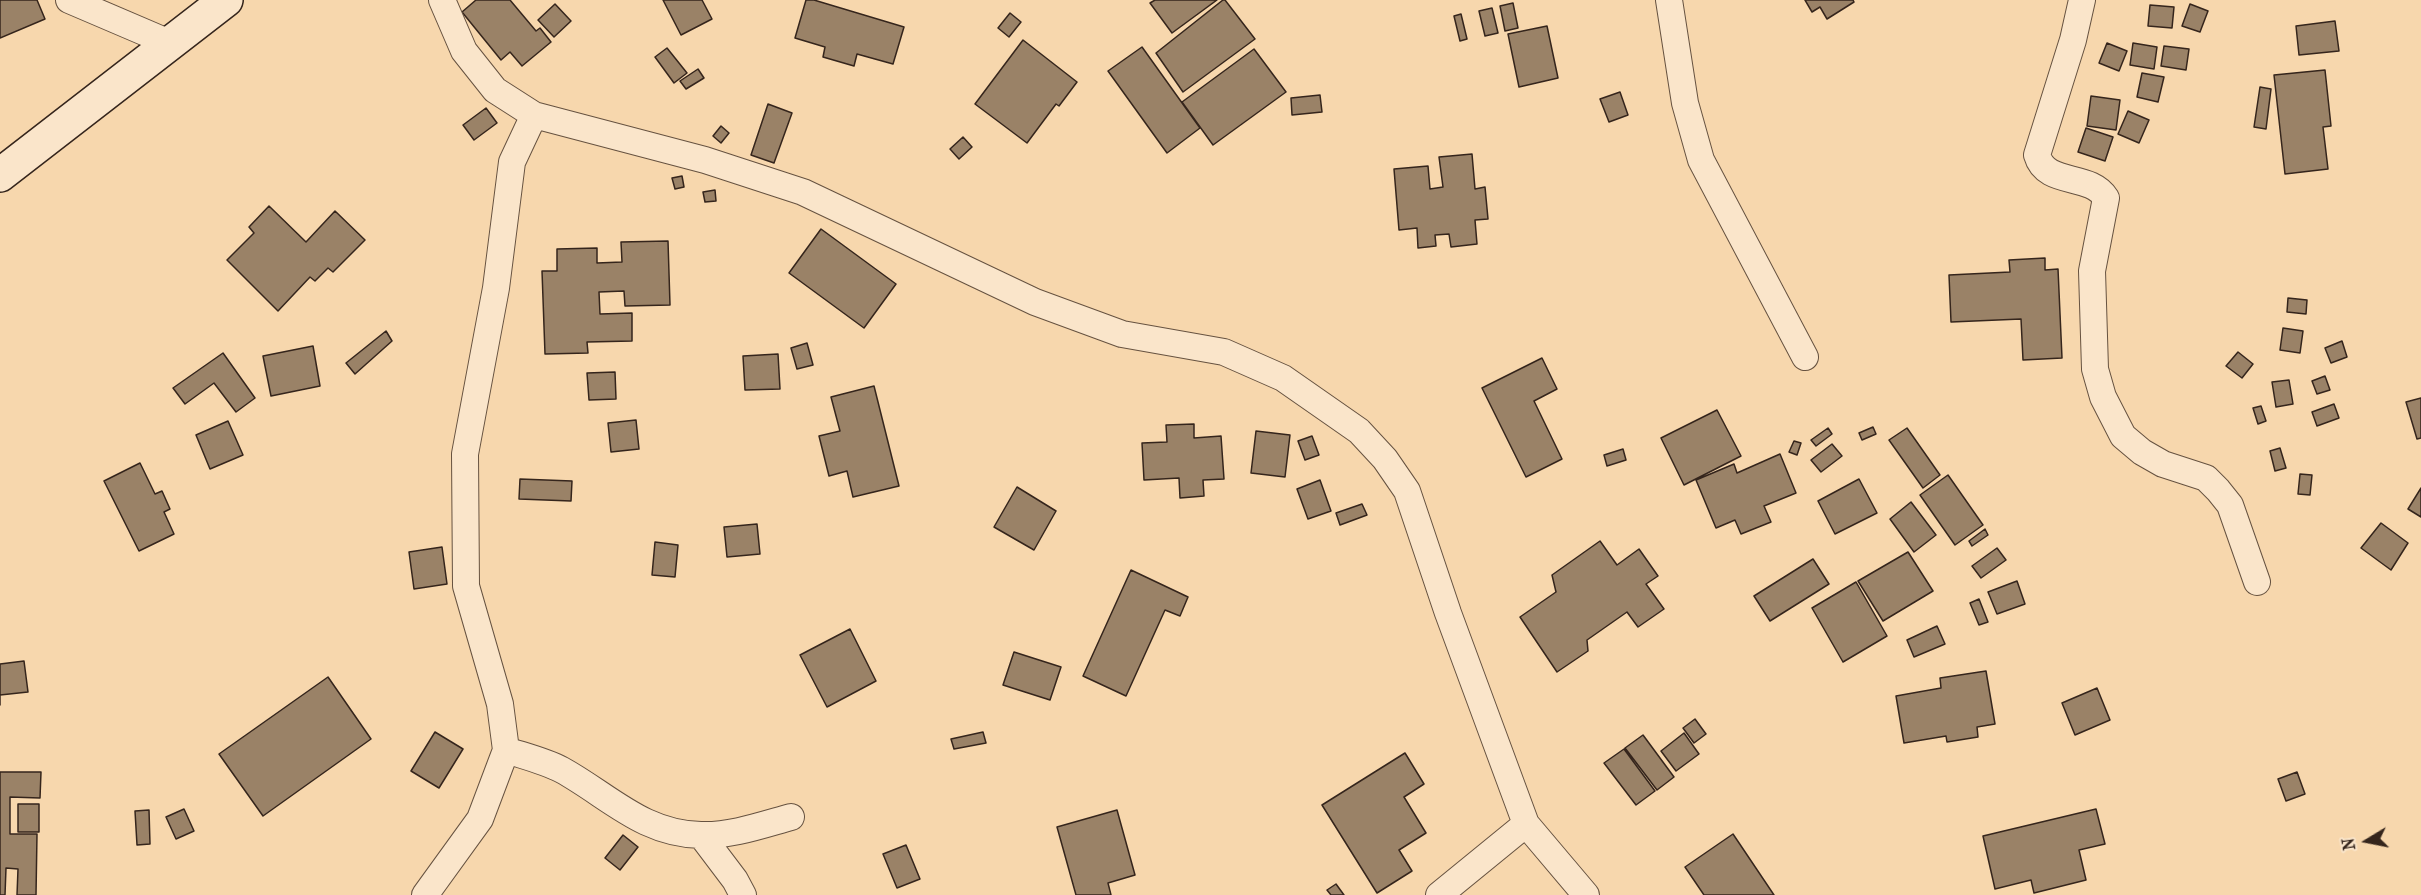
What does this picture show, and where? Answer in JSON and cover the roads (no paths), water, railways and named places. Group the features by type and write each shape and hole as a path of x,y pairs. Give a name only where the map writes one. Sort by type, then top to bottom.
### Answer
{"main road":[{"path":"0,175 226,0"}],"street":[{"path":"69,0 172,44"},
{"path":"442,0 464,51 495,90 534,115 705,160 803,192 1035,303 1122,334 1224,352 1283,378 1359,430 1385,459 1407,491 1448,613 1526,824 1586,895"},
{"path":"1669,0 1685,103 1701,160 1805,357"},
{"path":"2082,0 2073,40 2037,155 2046,172 2082,182 2098,189 2106,198 2092,271 2095,369 2103,398 2123,436 2142,452 2163,464 2206,478 2218,490 2230,505 2256,582"},
{"path":"425,895 480,819 506,750 500,705 466,586 465,454 496,288 512,162 534,115"},
{"path":"506,750 561,769 652,826 701,835 744,830 791,817"},
{"path":"1439,895 1526,824"},
{"path":"701,835 735,880 743,895"}]}
